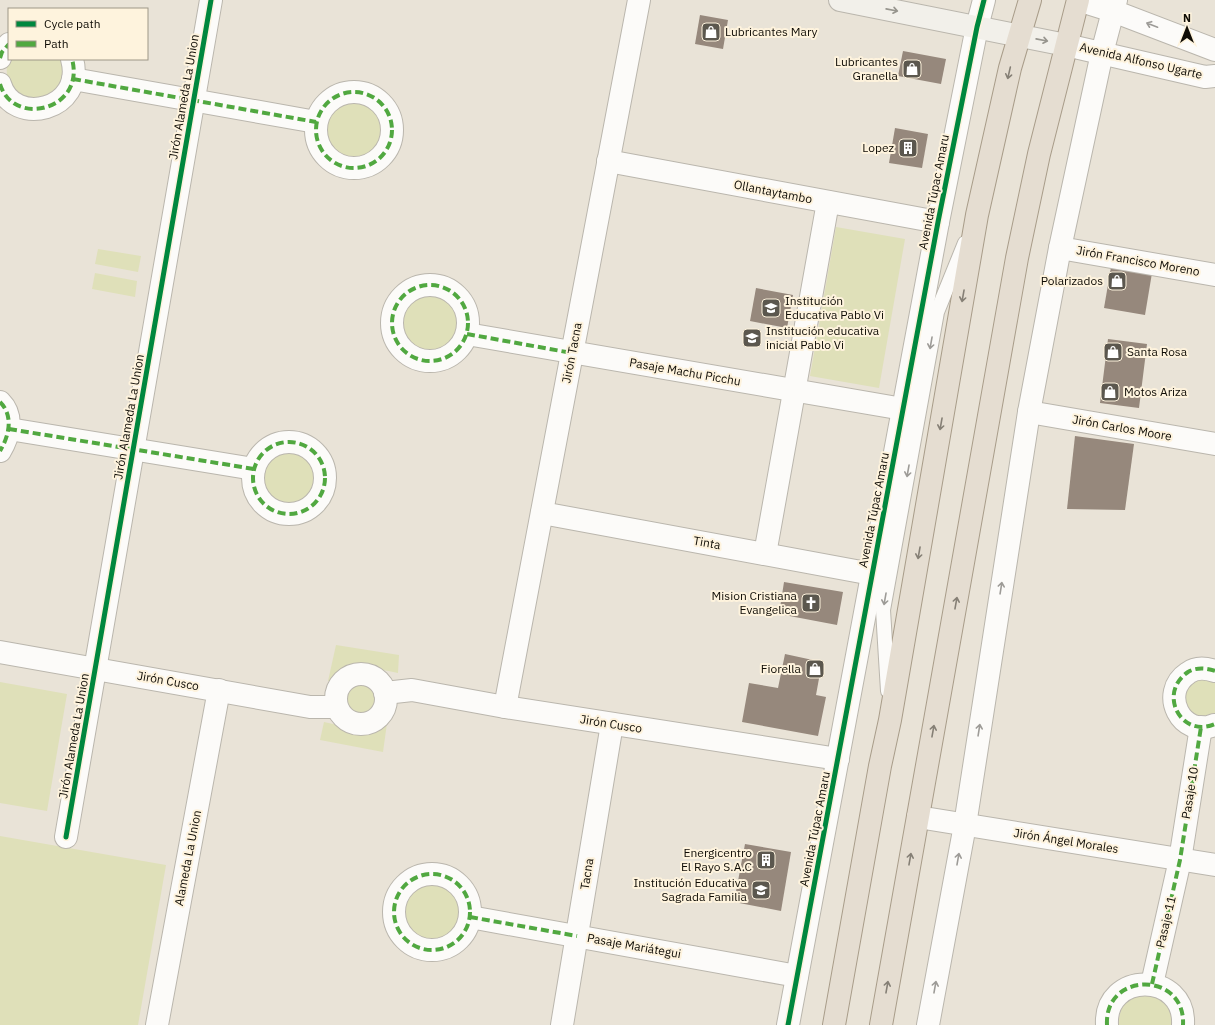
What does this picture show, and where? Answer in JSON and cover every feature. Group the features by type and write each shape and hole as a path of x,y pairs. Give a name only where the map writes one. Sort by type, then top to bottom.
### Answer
{"highway":[{"path":"834,1025 880,766 890,720 977,215 1010,68 1030,0"},
{"path":"881,1025 1017,258 1039,154 1078,0"}],"main road":[{"path":"840,0 1066,45"}],"street":[{"name":"Jirón Alameda La Union","path":"66,837 211,0"},
{"name":"Jirón Tacna","path":"505,707 639,0"},
{"name":"Avenida Túpac Amaru","path":"788,1025 938,222 977,27 984,0"},
{"path":"1078,0 1114,5 1215,50"},
{"path":"928,1025 965,825 1029,412 1060,248 1102,53 1114,5"},
{"path":"0,58 2,52 8,45"},
{"name":"Avenida Alfonso Ugarte","path":"1066,45 1205,77 1215,76"},
{"path":"0,84 10,99 21,106 34,109 47,107 60,101 68,91 72,69 193,100 316,122"},
{"name":"Ollantaytambo","path":"608,161 938,222"},
{"path":"765,554 828,202"},
{"name":"Jirón Francisco Moreno","path":"1060,248 1215,275"},
{"name":"Pasaje Machu Picchu","path":"467,334 903,410"},
{"path":"0,402 8,416 9,429 6,440 0,451"},
{"name":"Jirón Carlos Moore","path":"1029,412 1215,444"},
{"path":"9,429 254,469"},
{"name":"Tinta","path":"542,513 872,574"},
{"name":"Jirón Cusco","path":"0,652 310,707 336,706"},
{"name":"Pasaje 10","path":"1180,860 1208,726 1191,725 1183,720 1177,712 1174,703 1174,693 1177,684 1183,676 1191,671 1200,668 1215,671"},
{"path":"362,674 377,680 385,693 386,702 384,710 379,717 372,722 363,725 354,724 346,720 340,714 336,706 336,691 340,684 346,678 354,675 362,674"},
{"name":"Alameda La Union","path":"157,1025 219,690"},
{"name":"Jirón Cusco","path":"385,693 412,690 505,707 838,759"},
{"name":"Tacna","path":"562,1025 612,724"},
{"name":"Jirón Ángel Morales","path":"918,817 1215,865"},
{"name":"Pasaje 11","path":"1152,984 1180,860"},
{"name":"Pasaje Mariátegui","path":"470,916 797,976"},
{"path":"1107,1025 1110,1006 1117,996 1127,988 1139,984 1152,984 1164,988 1174,996 1181,1007 1184,1019 1183,1025"}],"green space":[{"path":"8,59 63,60 62,85 52,95 47,97 29,98 22,96 12,88 7,75"},
{"path":"348,99 360,99 376,107 382,117 384,129 382,141 376,151 360,159 348,159 332,151 324,135 324,123 332,107"},
{"path":"836,227 905,239 879,388 810,376"},
{"path":"98,249 141,256 138,272 95,264"},
{"path":"95,273 137,281 135,297 92,289"},
{"path":"429,293 440,295 453,306 456,311 458,322 456,333 445,346 440,349 429,351 418,349 405,338 402,333 400,322 402,311 413,298 418,295"},
{"path":"290,450 301,452 310,458 316,467 318,478 316,489 310,498 301,504 290,506 279,504 270,498 264,489 262,478 264,467 270,458 279,452"},
{"path":"336,645 399,655 398,673 362,668 347,671 336,680 328,681"},
{"path":"1195,678 1215,680 1215,713 1203,716 1196,715 1190,712 1183,701 1185,687"},
{"path":"364,680 374,685 378,691 378,705 374,711 368,715 358,716 348,711 344,705 343,695 348,685 354,681"},
{"path":"0,682 67,694 47,811 0,803"},
{"path":"388,716 383,752 320,740 324,722 356,729 374,727"},
{"path":"0,836 166,865 138,1025 0,1025"},
{"path":"432,880 444,883 455,889 461,900 464,912 461,924 455,935 444,941 432,944 420,941 409,935 403,924 400,912 403,900 409,889 420,883"},
{"path":"1140,995 1155,997 1164,1002 1170,1011 1173,1025 1118,1025 1123,1006 1134,997"}],"building":[{"path":"700,15 728,20 723,49 695,44"},
{"path":"903,51 946,59 941,84 898,76"},
{"name":"Lopez","path":"895,128 928,134 922,168 889,163"},
{"path":"1111,267 1152,273 1145,315 1104,308"},
{"name":"Institución Educativa Pablo Vi","path":"756,288 793,295 787,328 750,321"},
{"path":"1108,339 1147,344 1139,408 1100,403"},
{"path":"1075,436 1134,444 1125,510 1067,509"},
{"name":"Mision Cristiana Evangelica","path":"784,582 843,592 837,625 779,614"},
{"path":"785,654 822,662 816,695 826,697 818,736 742,722 749,683 778,688"},
{"path":"745,844 791,852 781,911 734,902"}],"marked path":[{"path":"0,58 2,52 8,45"},
{"path":"0,84 7,98 19,106 32,109 46,107 59,101 68,91 73,77 72,60"},
{"path":"73,79 316,122"},
{"path":"347,92 361,92 375,98 386,109 392,123 392,130 392,137 389,145 381,157 375,162 361,168 347,168 333,162 322,151 316,137 316,123 322,109 333,98 347,92"},
{"path":"430,285 445,288 457,296 465,308 468,323 465,338 457,350 445,358 430,361 415,358 403,350 395,338 392,323 395,308 403,296 415,288 430,285"},
{"path":"467,334 572,353"},
{"path":"0,402 7,413 9,420 8,433 0,451"},
{"path":"9,429 254,469"},
{"path":"289,442 309,448 319,458 325,478 319,498 309,508 289,514 269,508 259,498 253,478 259,458 269,448 289,442"},
{"path":"1215,671 1202,668 1194,669 1188,672 1179,681 1174,691 1174,702 1177,712 1183,720 1192,725 1203,727 1215,724"},
{"path":"1152,984 1180,860 1201,727"},
{"path":"432,874 447,877 459,885 467,897 470,912 467,927 459,939 447,947 432,950 417,947 405,939 397,927 394,912 397,897 405,885 417,877 432,874"},
{"path":"470,917 577,936"},
{"path":"1107,1025 1110,1007 1118,995 1131,987 1145,984 1159,987 1172,995 1180,1007 1183,1025"}],"cycle path":[{"path":"66,837 211,0"},
{"path":"788,1025 938,222 977,27 984,0"}],"place":[{"name":"Lubricantes Mary","path":"711,32"},
{"name":"Lubricantes Granella","path":"912,69"},
{"name":"Lopez","path":"908,148"},
{"name":"Polarizados","path":"1117,281"},
{"name":"Institución Educativa Pablo Vi","path":"771,308"},
{"name":"Institución educativa inicial Pablo Vi","path":"752,338"},
{"name":"Santa Rosa","path":"1113,352"},
{"name":"Motos Ariza","path":"1110,392"},
{"name":"Mision Cristiana Evangelica","path":"811,603"},
{"name":"Fiorella","path":"815,669"},
{"name":"Energicentro El Rayo S.A.C","path":"766,860"},
{"name":"Institución Educativa Sagrada Familia","path":"761,890"}]}
